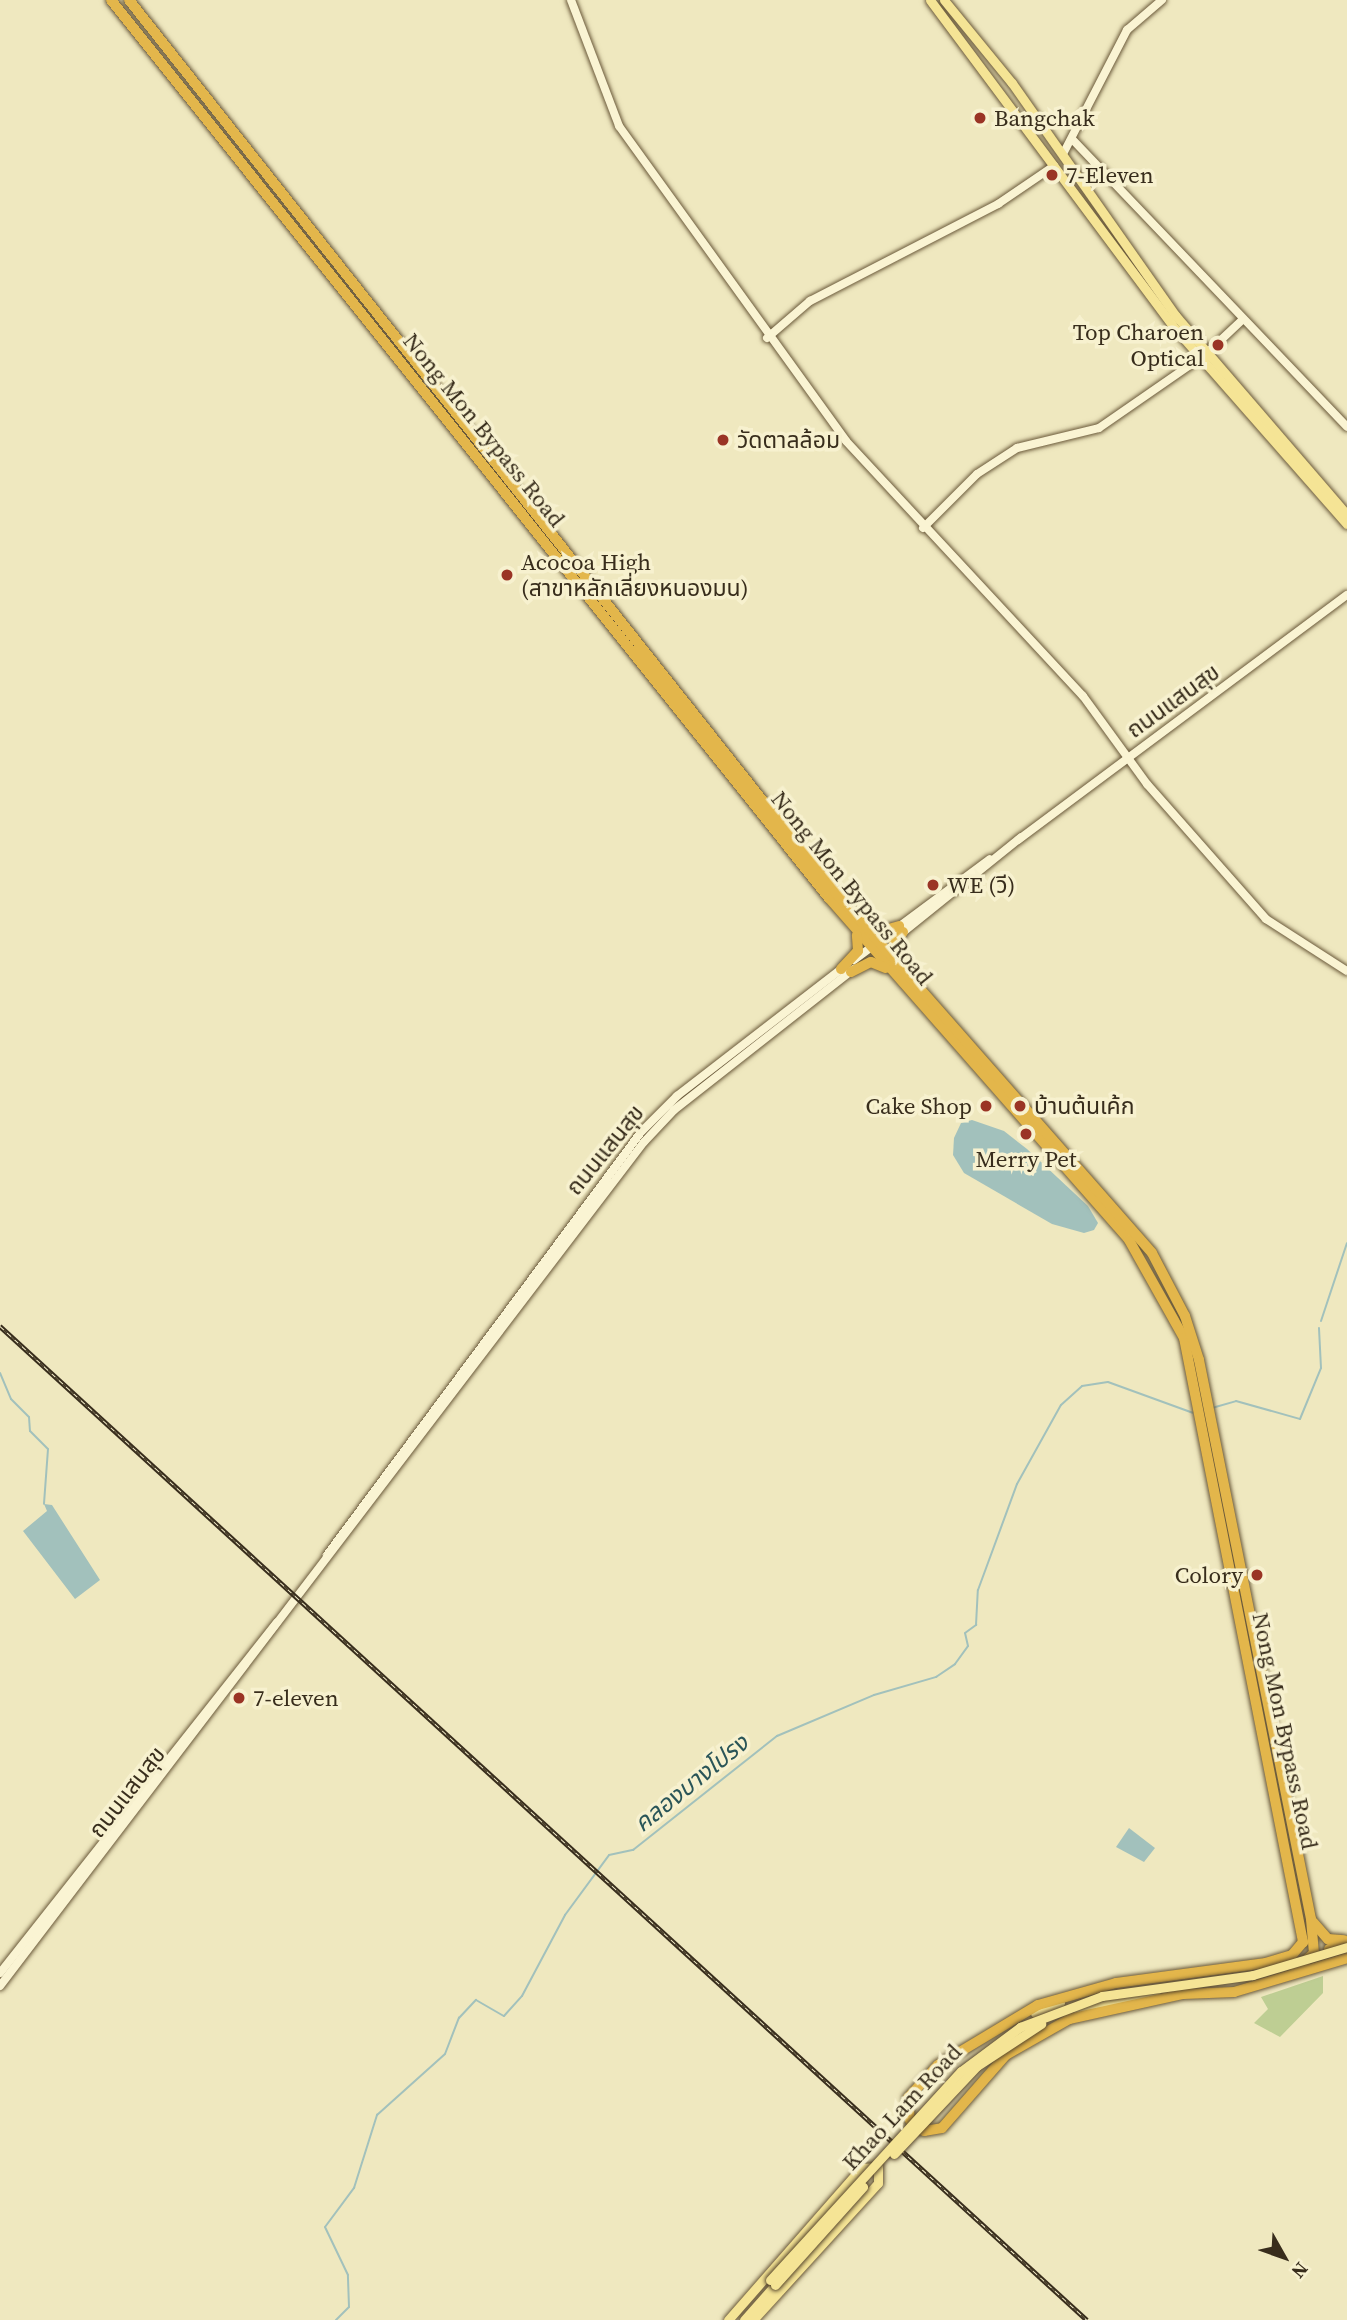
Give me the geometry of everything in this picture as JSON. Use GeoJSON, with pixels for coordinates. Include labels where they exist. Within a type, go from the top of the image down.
{"type":"FeatureCollection","features":[{"type":"Feature","properties":{"kind":"highway","name":"Nong Mon Bypass Road"},"geometry":{"type":"LineString","coordinates":[[111,0],[450,412]]}},
{"type":"Feature","properties":{"kind":"highway","name":"Nong Mon Bypass Road"},"geometry":{"type":"LineString","coordinates":[[129,0],[450,412],[718,747],[853,921],[1152,1253],[1189,1326],[1250,1649],[1314,1952],[1302,1968],[1203,1992]]}},
{"type":"Feature","properties":{"kind":"highway"},"geometry":{"type":"LineString","coordinates":[[853,921],[877,932],[901,929]]}},
{"type":"Feature","properties":{"kind":"highway"},"geometry":{"type":"LineString","coordinates":[[846,971],[860,947],[853,921]]}},
{"type":"Feature","properties":{"kind":"highway"},"geometry":{"type":"LineString","coordinates":[[846,971],[875,962],[895,969],[892,948],[901,929]]}},
{"type":"Feature","properties":{"kind":"highway"},"geometry":{"type":"LineString","coordinates":[[1308,1920],[1328,1939],[1347,1943]]}},
{"type":"Feature","properties":{"kind":"highway"},"geometry":{"type":"LineString","coordinates":[[1183,1994],[1057,2024],[997,2064],[942,2128],[924,2131],[909,2120],[910,2095],[962,2046],[1038,2005],[1082,1989],[1284,1958],[1302,1946],[1308,1920]]}},
{"type":"Feature","properties":{"kind":"highway"},"geometry":{"type":"LineString","coordinates":[[1347,1943],[1327,1953],[1347,1955]]}},
{"type":"Feature","properties":{"kind":"highway","name":"Khao Lam Road"},"geometry":{"type":"LineString","coordinates":[[1183,1994],[1234,1992],[1347,1955]]}},
{"type":"Feature","properties":{"kind":"main road"},"geometry":{"type":"LineString","coordinates":[[930,0],[1054,166],[1203,356],[1347,524]]}},
{"type":"Feature","properties":{"kind":"main road"},"geometry":{"type":"LineString","coordinates":[[944,0],[1063,154],[1159,300]]}},
{"type":"Feature","properties":{"kind":"main road"},"geometry":{"type":"LineString","coordinates":[[1054,166],[1063,154]]}},
{"type":"Feature","properties":{"kind":"main road"},"geometry":{"type":"LineString","coordinates":[[1203,356],[1347,515]]}},
{"type":"Feature","properties":{"kind":"main road","name":"Khao Lam Road"},"geometry":{"type":"LineString","coordinates":[[744,2320],[773,2282],[972,2061],[1059,2009],[1122,1992],[1253,1975],[1347,1943]]}},
{"type":"Feature","properties":{"kind":"main road"},"geometry":{"type":"LineString","coordinates":[[906,2132],[963,2062],[1035,2013],[1141,1981]]}},
{"type":"Feature","properties":{"kind":"main road","name":"Khao Lam Road"},"geometry":{"type":"LineString","coordinates":[[734,2320],[773,2282],[955,2086],[1041,2024],[1104,2002],[1183,1994]]}},
{"type":"Feature","properties":{"kind":"main road"},"geometry":{"type":"LineString","coordinates":[[728,2320],[861,2168],[878,2167],[878,2183],[753,2320]]}},
{"type":"Feature","properties":{"kind":"street"},"geometry":{"type":"LineString","coordinates":[[571,0],[619,126],[767,338],[923,528],[1076,688],[1128,757],[1266,919],[1347,971]]}},
{"type":"Feature","properties":{"kind":"street"},"geometry":{"type":"LineString","coordinates":[[1063,154],[1127,30],[1162,0]]}},
{"type":"Feature","properties":{"kind":"street"},"geometry":{"type":"LineString","coordinates":[[1072,139],[1241,321],[1347,427]]}},
{"type":"Feature","properties":{"kind":"street"},"geometry":{"type":"LineString","coordinates":[[767,338],[810,301],[999,204],[1054,166]]}},
{"type":"Feature","properties":{"kind":"street"},"geometry":{"type":"LineString","coordinates":[[923,528],[977,474],[1017,448],[1099,428],[1203,356],[1241,321]]}},
{"type":"Feature","properties":{"kind":"street","name":"ถนนแสนสุข"},"geometry":{"type":"LineString","coordinates":[[0,1986],[45,1923],[312,1580],[541,1272],[618,1174],[674,1110],[846,971],[1021,837],[1347,595]]}},
{"type":"Feature","properties":{"kind":"street","name":"ถนนแสนสุข"},"geometry":{"type":"LineString","coordinates":[[0,1973],[45,1923]]}},
{"type":"Feature","properties":{"kind":"green space"},"geometry":{"type":"Polygon","coordinates":[[[1323,1976],[1323,1993],[1280,2037],[1254,2023],[1268,2009],[1261,1997],[1323,1976]]]}},
{"type":"Feature","properties":{"kind":"water"},"geometry":{"type":"Polygon","coordinates":[[[972,1120],[1004,1131],[1027,1149],[1088,1206],[1098,1223],[1094,1230],[1084,1233],[1052,1224],[964,1173],[953,1155],[954,1138],[961,1123],[972,1120]]]}},
{"type":"Feature","properties":{"kind":"water"},"geometry":{"type":"Polygon","coordinates":[[[44,1504],[52,1505],[100,1580],[75,1599],[23,1531],[47,1511],[44,1504]]]}},
{"type":"Feature","properties":{"kind":"water"},"geometry":{"type":"Polygon","coordinates":[[[1129,1828],[1155,1848],[1144,1862],[1116,1847],[1129,1828]]]}},
{"type":"Feature","properties":{"kind":"waterway"},"geometry":{"type":"LineString","coordinates":[[1321,1321],[1347,1243]]}},
{"type":"Feature","properties":{"kind":"waterway"},"geometry":{"type":"LineString","coordinates":[[1212,1408],[1236,1401],[1300,1419],[1321,1368],[1319,1328]]}},
{"type":"Feature","properties":{"kind":"waterway"},"geometry":{"type":"LineString","coordinates":[[0,1373],[11,1399],[29,1417],[30,1431],[48,1449],[44,1504]]}},
{"type":"Feature","properties":{"kind":"waterway","name":"คลองบางโปรง"},"geometry":{"type":"LineString","coordinates":[[336,2320],[349,2307],[348,2275],[325,2227],[354,2188],[377,2115],[445,2054],[459,2018],[476,2000],[504,2016],[522,1996],[565,1915],[609,1855],[633,1850],[777,1736],[874,1695],[936,1677],[955,1664],[968,1646],[965,1633],[976,1625],[978,1590],[1017,1484],[1061,1405],[1082,1386],[1108,1382],[1193,1413]]}},
{"type":"Feature","properties":{"kind":"railway"},"geometry":{"type":"LineString","coordinates":[[0,1326],[1087,2320]]}},
{"type":"Feature","properties":{"kind":"place","name":"Bangchak"},"geometry":{"type":"Point","coordinates":[980,118]}},
{"type":"Feature","properties":{"kind":"place","name":"7-Eleven"},"geometry":{"type":"Point","coordinates":[1052,175]}},
{"type":"Feature","properties":{"kind":"place","name":"Top Charoen Optical"},"geometry":{"type":"Point","coordinates":[1218,345]}},
{"type":"Feature","properties":{"kind":"place","name":"วัดตาลล้อม"},"geometry":{"type":"Point","coordinates":[723,440]}},
{"type":"Feature","properties":{"kind":"place","name":"Acocoa High (สาขาหลักเลี่ยงหนองมน)"},"geometry":{"type":"Point","coordinates":[507,575]}},
{"type":"Feature","properties":{"kind":"place","name":"WE (วี)"},"geometry":{"type":"Point","coordinates":[933,885]}},
{"type":"Feature","properties":{"kind":"place","name":"Cake Shop"},"geometry":{"type":"Point","coordinates":[986,1106]}},
{"type":"Feature","properties":{"kind":"place","name":"บ้านต้นเค้ก"},"geometry":{"type":"Point","coordinates":[1020,1106]}},
{"type":"Feature","properties":{"kind":"place","name":"Merry Pet"},"geometry":{"type":"Point","coordinates":[1026,1134]}},
{"type":"Feature","properties":{"kind":"place","name":"Colory"},"geometry":{"type":"Point","coordinates":[1257,1575]}},
{"type":"Feature","properties":{"kind":"place","name":"7-eleven"},"geometry":{"type":"Point","coordinates":[239,1698]}}]}
